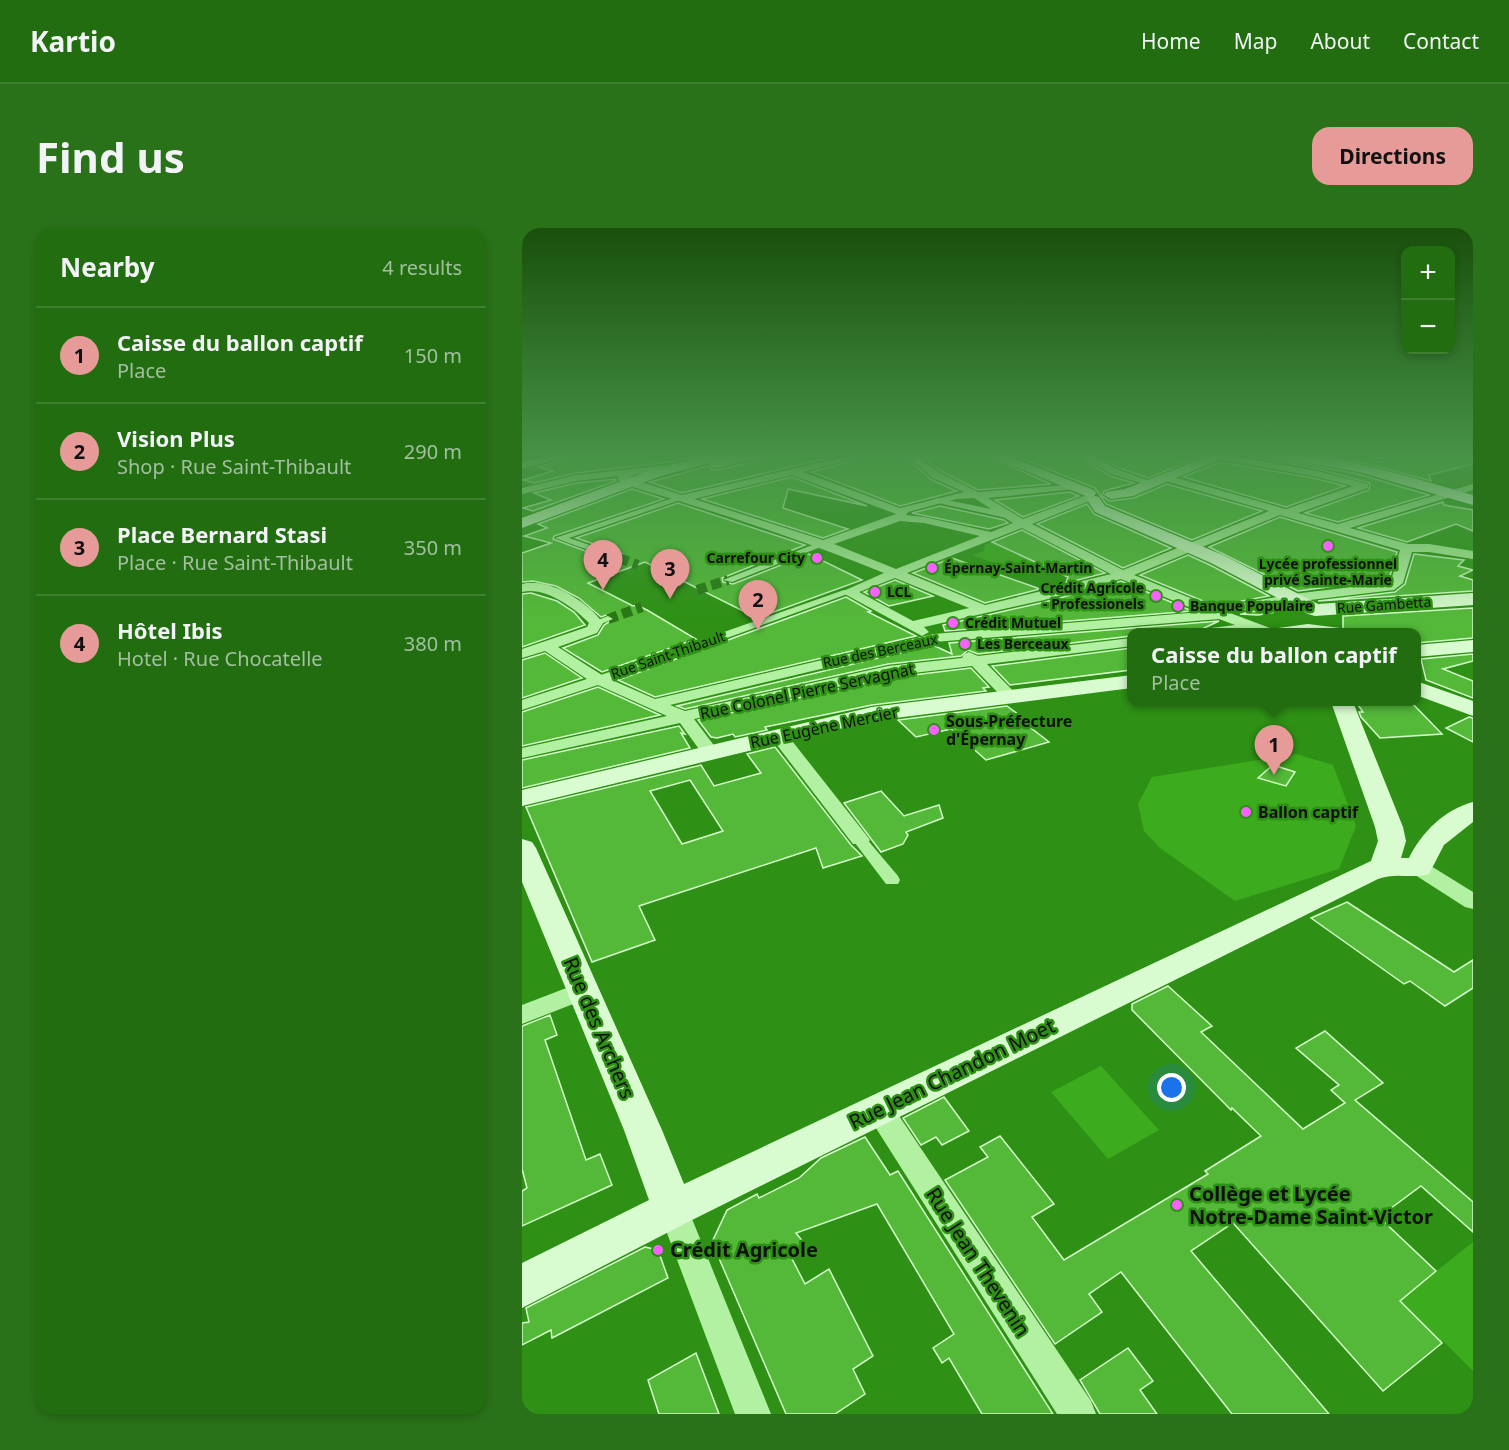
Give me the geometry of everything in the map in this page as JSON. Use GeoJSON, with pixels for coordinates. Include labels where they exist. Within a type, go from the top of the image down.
{"type":"FeatureCollection","features":[{"type":"Feature","properties":{"kind":"main road"},"geometry":{"type":"LineString","coordinates":[[522,523],[556,508]]}},
{"type":"Feature","properties":{"kind":"main road"},"geometry":{"type":"LineString","coordinates":[[1099,508],[1192,549],[1315,610]]}},
{"type":"Feature","properties":{"kind":"main road","name":"Rue Gambetta"},"geometry":{"type":"LineString","coordinates":[[1309,628],[1315,610],[1473,599]]}},
{"type":"Feature","properties":{"kind":"main road"},"geometry":{"type":"LineString","coordinates":[[1421,651],[1473,646]]}},
{"type":"Feature","properties":{"kind":"main road","name":"Rue Eugène Mercier"},"geometry":{"type":"LineString","coordinates":[[522,798],[872,714],[1127,681]]}},
{"type":"Feature","properties":{"kind":"main road"},"geometry":{"type":"LineString","coordinates":[[1421,689],[1473,709]]}},
{"type":"Feature","properties":{"kind":"main road"},"geometry":{"type":"LineString","coordinates":[[1344,706],[1379,794],[1389,827],[1392,841],[1384,866],[1419,868],[1424,853],[1435,834],[1473,810]]}},
{"type":"Feature","properties":{"kind":"main road"},"geometry":{"type":"LineString","coordinates":[[1389,827],[1415,833],[1435,834]]}},
{"type":"Feature","properties":{"kind":"main road","name":"Rue des Archers"},"geometry":{"type":"LineString","coordinates":[[522,848],[643,1130],[673,1209]]}},
{"type":"Feature","properties":{"kind":"main road","name":"Rue Jean Chandon Moet"},"geometry":{"type":"LineString","coordinates":[[522,1286],[673,1209],[1384,866]]}},
{"type":"Feature","properties":{"kind":"street"},"geometry":{"type":"LineString","coordinates":[[616,557],[560,538],[650,508]]}},
{"type":"Feature","properties":{"kind":"street"},"geometry":{"type":"LineString","coordinates":[[713,508],[822,544],[983,609]]}},
{"type":"Feature","properties":{"kind":"street"},"geometry":{"type":"LineString","coordinates":[[884,508],[901,515],[993,536]]}},
{"type":"Feature","properties":{"kind":"street"},"geometry":{"type":"LineString","coordinates":[[728,580],[917,508]]}},
{"type":"Feature","properties":{"kind":"street"},"geometry":{"type":"LineString","coordinates":[[924,520],[951,508]]}},
{"type":"Feature","properties":{"kind":"street"},"geometry":{"type":"LineString","coordinates":[[970,508],[1011,516]]}},
{"type":"Feature","properties":{"kind":"street"},"geometry":{"type":"LineString","coordinates":[[998,508],[1023,524],[1123,574],[1215,614],[1252,627]]}},
{"type":"Feature","properties":{"kind":"street","name":"Rue Saint-Thibault"},"geometry":{"type":"LineString","coordinates":[[522,705],[848,592],[1062,508]]}},
{"type":"Feature","properties":{"kind":"street"},"geometry":{"type":"LineString","coordinates":[[1271,508],[1407,548],[1430,548],[1473,555]]}},
{"type":"Feature","properties":{"kind":"street"},"geometry":{"type":"LineString","coordinates":[[910,626],[1123,574],[1294,508]]}},
{"type":"Feature","properties":{"kind":"street"},"geometry":{"type":"LineString","coordinates":[[1338,528],[1401,508]]}},
{"type":"Feature","properties":{"kind":"street","name":"Rue des Berceaux"},"geometry":{"type":"LineString","coordinates":[[653,704],[934,638],[1215,614],[1293,598],[1389,587],[1397,583],[1407,548]]}},
{"type":"Feature","properties":{"kind":"street","name":"Rue Saint-Thibault"},"geometry":{"type":"LineString","coordinates":[[848,592],[844,588],[872,576],[880,568]]}},
{"type":"Feature","properties":{"kind":"street"},"geometry":{"type":"LineString","coordinates":[[522,588],[532,586],[568,600],[593,618],[602,621],[592,630],[522,654]]}},
{"type":"Feature","properties":{"kind":"street"},"geometry":{"type":"LineString","coordinates":[[848,592],[976,661],[1009,695]]}},
{"type":"Feature","properties":{"kind":"street"},"geometry":{"type":"LineString","coordinates":[[1245,628],[1252,627]]}},
{"type":"Feature","properties":{"kind":"street","name":"Rue Colonel Pierre Servagnat"},"geometry":{"type":"LineString","coordinates":[[522,753],[888,671],[1127,642]]}},
{"type":"Feature","properties":{"kind":"street"},"geometry":{"type":"LineString","coordinates":[[547,646],[599,680],[684,717],[710,752]]}},
{"type":"Feature","properties":{"kind":"street"},"geometry":{"type":"LineString","coordinates":[[779,736],[892,880]]}},
{"type":"Feature","properties":{"kind":"street"},"geometry":{"type":"LineString","coordinates":[[1419,868],[1473,902]]}},
{"type":"Feature","properties":{"kind":"street"},"geometry":{"type":"LineString","coordinates":[[522,1015],[582,991]]}},
{"type":"Feature","properties":{"kind":"street","name":"Rue Jean Thevenin"},"geometry":{"type":"LineString","coordinates":[[879,1109],[1078,1414]]}},
{"type":"Feature","properties":{"kind":"street"},"geometry":{"type":"LineString","coordinates":[[673,1209],[753,1414]]}},
{"type":"Feature","properties":{"kind":"green space"},"geometry":{"type":"Polygon","coordinates":[[[1002,538],[1045,561],[1022,573],[972,555],[984,551],[985,545],[1002,538]]]}},
{"type":"Feature","properties":{"kind":"green space"},"geometry":{"type":"Polygon","coordinates":[[[1296,754],[1333,765],[1356,826],[1339,869],[1235,901],[1160,848],[1144,831],[1138,804],[1152,777],[1296,754]]]}},
{"type":"Feature","properties":{"kind":"green space"},"geometry":{"type":"Polygon","coordinates":[[[1101,1066],[1159,1130],[1108,1159],[1051,1092],[1101,1066]]]}},
{"type":"Feature","properties":{"kind":"green space"},"geometry":{"type":"Polygon","coordinates":[[[1276,1176],[1414,1289],[1473,1242],[1473,1371],[1442,1340],[1442,1343],[1276,1176]]]}},
{"type":"Feature","properties":{"kind":"building"},"geometry":{"type":"Polygon","coordinates":[[[580,508],[636,508],[554,536],[553,539],[615,562],[622,562],[623,554],[576,538],[662,508],[694,508],[805,545],[722,578],[723,582],[733,584],[809,554],[862,580],[757,618],[645,562],[588,583],[633,606],[637,605],[647,610],[696,639],[602,672],[563,648],[598,635],[604,625],[615,618],[609,614],[601,617],[579,598],[556,586],[533,581],[522,582],[522,553],[551,543],[524,536],[547,528],[538,524],[580,508]]]}},
{"type":"Feature","properties":{"kind":"building"},"geometry":{"type":"Polygon","coordinates":[[[731,508],[784,508],[848,529],[823,538],[731,508]]]}},
{"type":"Feature","properties":{"kind":"building"},"geometry":{"type":"Polygon","coordinates":[[[931,508],[951,508],[1004,520],[1008,523],[989,529],[912,513],[931,508]]]}},
{"type":"Feature","properties":{"kind":"building"},"geometry":{"type":"Polygon","coordinates":[[[1009,508],[1046,508],[1023,517],[1009,508]]]}},
{"type":"Feature","properties":{"kind":"building"},"geometry":{"type":"Polygon","coordinates":[[[1076,508],[1090,508],[1094,514],[1171,548],[1123,568],[1037,524],[1076,508]]]}},
{"type":"Feature","properties":{"kind":"building"},"geometry":{"type":"Polygon","coordinates":[[[1116,508],[1253,508],[1262,511],[1192,540],[1116,508]]]}},
{"type":"Feature","properties":{"kind":"building"},"geometry":{"type":"Polygon","coordinates":[[[1318,508],[1384,508],[1338,522],[1305,513],[1318,508]]]}},
{"type":"Feature","properties":{"kind":"building"},"geometry":{"type":"Polygon","coordinates":[[[1422,508],[1473,510],[1473,531],[1456,524],[1407,542],[1358,528],[1422,508]]]}},
{"type":"Feature","properties":{"kind":"building"},"geometry":{"type":"Polygon","coordinates":[[[1280,517],[1397,552],[1389,579],[1298,591],[1209,547],[1280,517]]]}},
{"type":"Feature","properties":{"kind":"building"},"geometry":{"type":"Polygon","coordinates":[[[1022,530],[1105,573],[1066,583],[1068,577],[992,542],[1022,530]]]}},
{"type":"Feature","properties":{"kind":"building"},"geometry":{"type":"Polygon","coordinates":[[[1414,554],[1464,560],[1458,566],[1473,570],[1460,576],[1473,580],[1473,591],[1318,601],[1395,592],[1405,584],[1414,554]]]}},
{"type":"Feature","properties":{"kind":"building"},"geometry":{"type":"Polygon","coordinates":[[[1188,555],[1269,596],[1215,606],[1140,575],[1188,555]]]}},
{"type":"Feature","properties":{"kind":"building"},"geometry":{"type":"Polygon","coordinates":[[[952,558],[1040,589],[985,603],[913,573],[952,558]]]}},
{"type":"Feature","properties":{"kind":"building"},"geometry":{"type":"Polygon","coordinates":[[[895,580],[933,596],[889,606],[864,592],[895,580]]]}},
{"type":"Feature","properties":{"kind":"building"},"geometry":{"type":"Polygon","coordinates":[[[1121,581],[1192,611],[945,631],[943,625],[1045,602],[1121,581]]]}},
{"type":"Feature","properties":{"kind":"building"},"geometry":{"type":"Polygon","coordinates":[[[531,593],[557,601],[574,612],[585,625],[522,647],[522,594],[531,593]]]}},
{"type":"Feature","properties":{"kind":"building"},"geometry":{"type":"Polygon","coordinates":[[[846,597],[871,611],[868,612],[916,636],[655,697],[618,680],[846,597]]]}},
{"type":"Feature","properties":{"kind":"building"},"geometry":{"type":"Polygon","coordinates":[[[1287,605],[1294,609],[1258,615],[1240,614],[1287,605]]]}},
{"type":"Feature","properties":{"kind":"building"},"geometry":{"type":"Polygon","coordinates":[[[1473,608],[1473,638],[1421,643],[1421,628],[1343,628],[1343,616],[1473,608]]]}},
{"type":"Feature","properties":{"kind":"building"},"geometry":{"type":"Polygon","coordinates":[[[1219,621],[1204,628],[1133,628],[1219,621]]]}},
{"type":"Feature","properties":{"kind":"building"},"geometry":{"type":"Polygon","coordinates":[[[1127,628],[1127,636],[978,654],[968,650],[961,656],[888,664],[685,709],[677,706],[933,645],[952,654],[949,643],[1127,628]]]}},
{"type":"Feature","properties":{"kind":"building"},"geometry":{"type":"Polygon","coordinates":[[[1127,649],[1127,670],[1010,685],[992,666],[1127,649]]]}},
{"type":"Feature","properties":{"kind":"building"},"geometry":{"type":"Polygon","coordinates":[[[545,653],[582,678],[522,698],[522,660],[545,653]]]}},
{"type":"Feature","properties":{"kind":"building"},"geometry":{"type":"Polygon","coordinates":[[[1473,654],[1473,661],[1443,669],[1473,681],[1473,698],[1426,680],[1421,659],[1473,654]]]}},
{"type":"Feature","properties":{"kind":"building"},"geometry":{"type":"Polygon","coordinates":[[[971,668],[989,687],[983,688],[986,691],[872,705],[765,727],[767,730],[735,737],[733,734],[717,738],[711,737],[698,720],[888,678],[971,668]]]}},
{"type":"Feature","properties":{"kind":"building"},"geometry":{"type":"Polygon","coordinates":[[[598,687],[660,715],[522,746],[522,712],[598,687]]]}},
{"type":"Feature","properties":{"kind":"building","name":"Sous-Préfecture d'Épernay"},"geometry":{"type":"Polygon","coordinates":[[[1007,706],[1049,742],[986,760],[951,729],[916,737],[898,720],[1007,706]]]}},
{"type":"Feature","properties":{"kind":"building"},"geometry":{"type":"Polygon","coordinates":[[[1359,706],[1415,706],[1442,734],[1380,738],[1361,717],[1359,712],[1363,712],[1359,706]]]}},
{"type":"Feature","properties":{"kind":"building"},"geometry":{"type":"Polygon","coordinates":[[[1469,717],[1473,718],[1473,742],[1446,728],[1469,717]]]}},
{"type":"Feature","properties":{"kind":"building"},"geometry":{"type":"Polygon","coordinates":[[[679,726],[690,748],[522,788],[522,760],[679,726]]]}},
{"type":"Feature","properties":{"kind":"building"},"geometry":{"type":"Polygon","coordinates":[[[775,747],[862,856],[823,868],[816,848],[639,906],[655,940],[592,962],[526,807],[701,765],[714,786],[761,773],[747,754],[775,747]],[[690,780],[650,791],[682,844],[723,831],[690,780]]]}},
{"type":"Feature","properties":{"kind":"building"},"geometry":{"type":"Polygon","coordinates":[[[1273,765],[1295,772],[1286,786],[1258,778],[1273,765]]]}},
{"type":"Feature","properties":{"kind":"building"},"geometry":{"type":"Polygon","coordinates":[[[881,791],[904,816],[939,805],[943,818],[906,832],[908,835],[903,844],[881,852],[844,803],[881,791]]]}},
{"type":"Feature","properties":{"kind":"building"},"geometry":{"type":"Polygon","coordinates":[[[1347,902],[1454,972],[1473,960],[1473,988],[1445,1006],[1410,981],[1404,984],[1311,918],[1347,902]]]}},
{"type":"Feature","properties":{"kind":"building"},"geometry":{"type":"Polygon","coordinates":[[[1168,986],[1212,1026],[1201,1032],[1303,1129],[1345,1103],[1331,1090],[1339,1085],[1296,1048],[1325,1031],[1383,1083],[1355,1100],[1473,1202],[1473,1232],[1421,1186],[1379,1217],[1436,1271],[1400,1301],[1442,1343],[1383,1391],[1233,1223],[1191,1251],[1329,1414],[1232,1414],[1121,1272],[1089,1294],[1102,1312],[1055,1344],[945,1180],[988,1157],[980,1147],[1000,1136],[1054,1204],[1032,1217],[1064,1260],[1208,1174],[1205,1171],[1261,1136],[1232,1108],[1231,1110],[1132,1010],[1132,1004],[1168,986]]]}},
{"type":"Feature","properties":{"kind":"building"},"geometry":{"type":"Polygon","coordinates":[[[550,1015],[557,1035],[545,1040],[586,1160],[600,1154],[612,1185],[522,1226],[522,1191],[527,1188],[522,1169],[522,1026],[550,1015]]]}},
{"type":"Feature","properties":{"kind":"building"},"geometry":{"type":"Polygon","coordinates":[[[944,1097],[969,1131],[942,1145],[936,1137],[921,1145],[903,1118],[944,1097]]]}},
{"type":"Feature","properties":{"kind":"building"},"geometry":{"type":"Polygon","coordinates":[[[865,1137],[890,1175],[898,1171],[1053,1414],[982,1414],[949,1358],[942,1363],[933,1348],[954,1334],[877,1204],[796,1233],[804,1243],[788,1251],[805,1284],[829,1269],[873,1356],[853,1369],[865,1394],[835,1414],[786,1414],[712,1242],[727,1210],[757,1194],[759,1198],[799,1178],[821,1158],[865,1137]]]}},
{"type":"Feature","properties":{"kind":"building"},"geometry":{"type":"Polygon","coordinates":[[[645,1247],[658,1250],[668,1278],[552,1338],[551,1330],[522,1345],[522,1323],[529,1322],[526,1308],[645,1247]]]}},
{"type":"Feature","properties":{"kind":"building"},"geometry":{"type":"Polygon","coordinates":[[[1128,1348],[1153,1381],[1140,1390],[1157,1414],[1100,1414],[1080,1380],[1128,1348]]]}},
{"type":"Feature","properties":{"kind":"building"},"geometry":{"type":"Polygon","coordinates":[[[696,1353],[719,1414],[659,1414],[648,1380],[696,1353]]]}},
{"type":"Feature","properties":{"kind":"tunnel"},"geometry":{"type":"LineString","coordinates":[[623,559],[619,558],[638,565]]}},
{"type":"Feature","properties":{"kind":"tunnel"},"geometry":{"type":"LineString","coordinates":[[697,590],[728,580]]}},
{"type":"Feature","properties":{"kind":"tunnel"},"geometry":{"type":"LineString","coordinates":[[608,619],[642,607]]}},
{"type":"Feature","properties":{"kind":"place","name":"Lycée professionnel privé Sainte-Marie"},"geometry":{"type":"Point","coordinates":[1328,546]}},
{"type":"Feature","properties":{"kind":"place","name":"Carrefour City"},"geometry":{"type":"Point","coordinates":[817,558]}},
{"type":"Feature","properties":{"kind":"place","name":"Épernay-Saint-Martin"},"geometry":{"type":"Point","coordinates":[932,568]}},
{"type":"Feature","properties":{"kind":"place","name":"Hôtel Ibis"},"geometry":{"type":"Point","coordinates":[603,590]}},
{"type":"Feature","properties":{"kind":"place","name":"LCL"},"geometry":{"type":"Point","coordinates":[875,592]}},
{"type":"Feature","properties":{"kind":"place","name":"Crédit Agricole - Professionels"},"geometry":{"type":"Point","coordinates":[1156,596]}},
{"type":"Feature","properties":{"kind":"place","name":"Place Bernard Stasi"},"geometry":{"type":"Point","coordinates":[670,599]}},
{"type":"Feature","properties":{"kind":"place","name":"Banque Populaire"},"geometry":{"type":"Point","coordinates":[1178,606]}},
{"type":"Feature","properties":{"kind":"place","name":"Crédit Mutuel"},"geometry":{"type":"Point","coordinates":[953,623]}},
{"type":"Feature","properties":{"kind":"place","name":"Vision Plus"},"geometry":{"type":"Point","coordinates":[758,630]}},
{"type":"Feature","properties":{"kind":"place","name":"Les Berceaux"},"geometry":{"type":"Point","coordinates":[965,644]}},
{"type":"Feature","properties":{"kind":"place","name":"Sous-Préfecture d'Épernay"},"geometry":{"type":"Point","coordinates":[934,730]}},
{"type":"Feature","properties":{"kind":"place","name":"Caisse du ballon captif"},"geometry":{"type":"Point","coordinates":[1274,775]}},
{"type":"Feature","properties":{"kind":"place","name":"Ballon captif"},"geometry":{"type":"Point","coordinates":[1246,812]}},
{"type":"Feature","properties":{"kind":"place","name":"Collège et Lycée Notre-Dame Saint-Victor"},"geometry":{"type":"Point","coordinates":[1177,1205]}},
{"type":"Feature","properties":{"kind":"place","name":"Crédit Agricole"},"geometry":{"type":"Point","coordinates":[658,1250]}}]}
